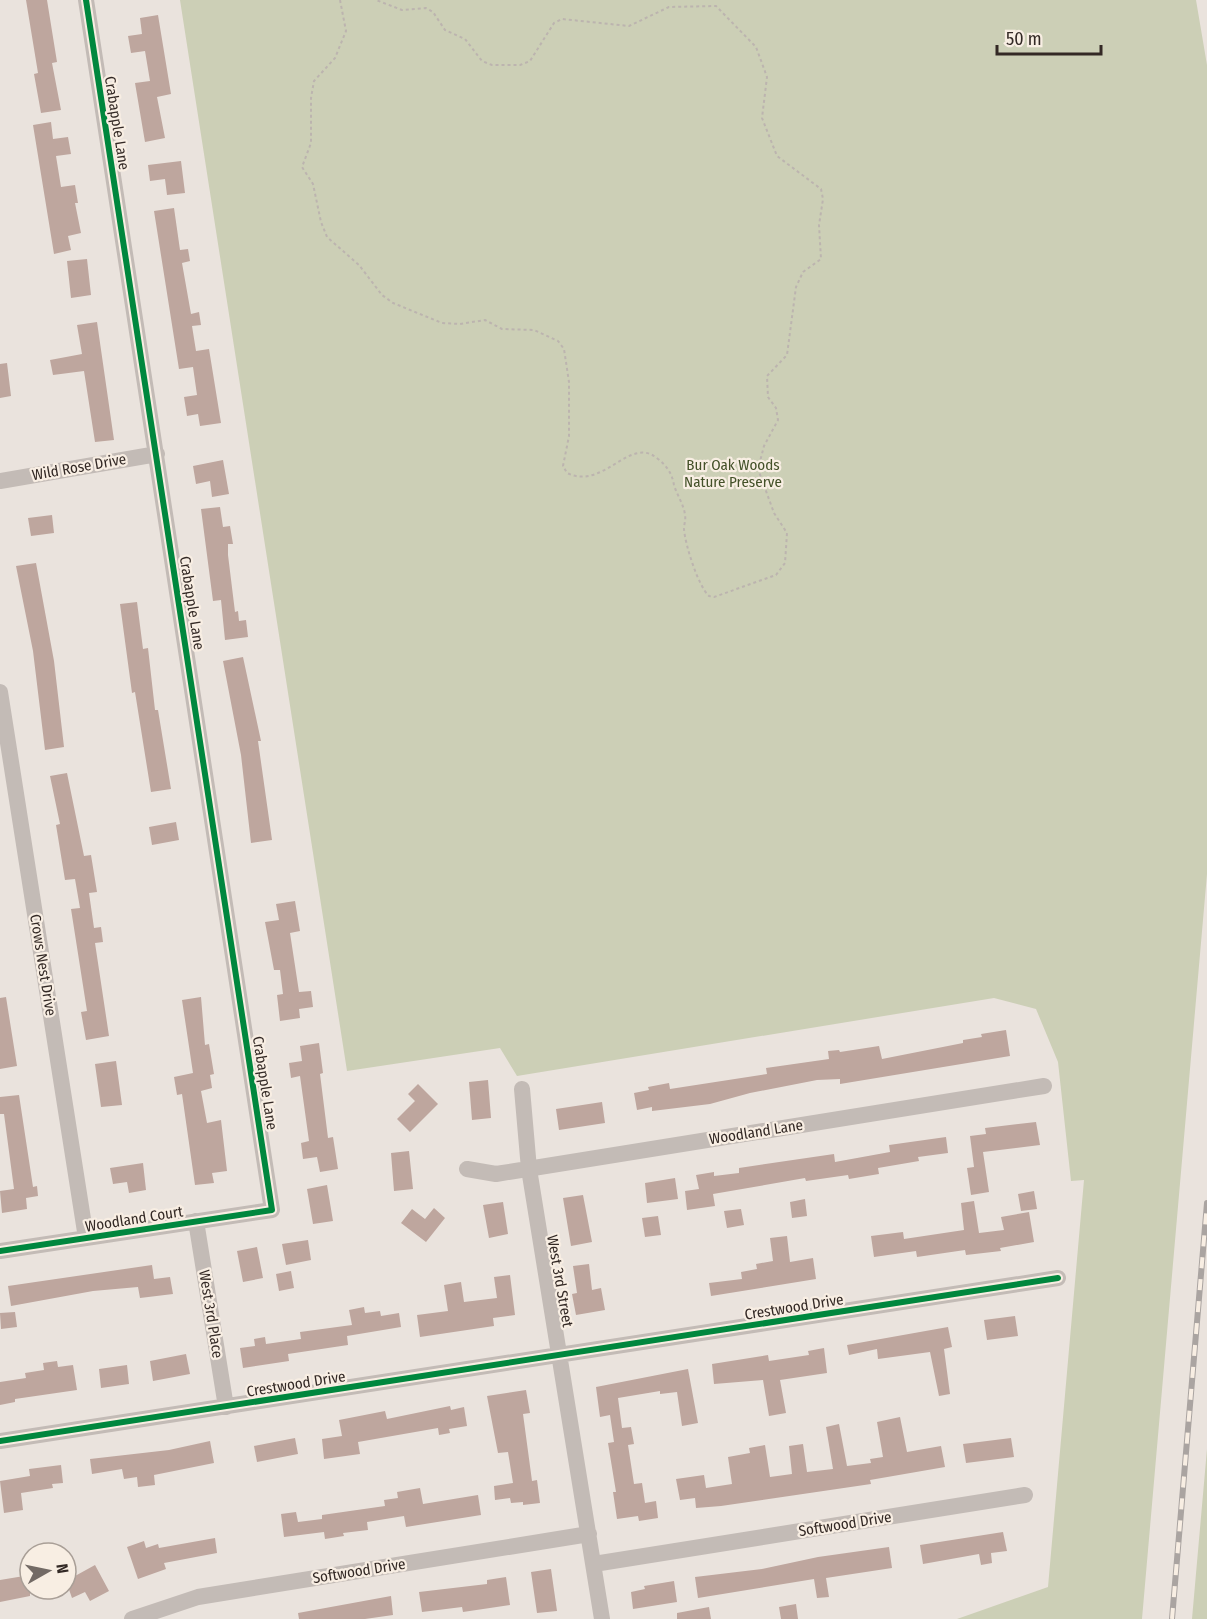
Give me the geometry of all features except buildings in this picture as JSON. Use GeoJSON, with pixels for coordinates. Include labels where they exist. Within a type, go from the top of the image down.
{"type":"FeatureCollection","features":[{"type":"Feature","properties":{"kind":"street","name":"Crabapple Lane"},"geometry":{"type":"LineString","coordinates":[[86,0],[272,1210]]}},
{"type":"Feature","properties":{"kind":"street","name":"Wild Rose Drive"},"geometry":{"type":"LineString","coordinates":[[0,481],[157,454]]}},
{"type":"Feature","properties":{"kind":"street","name":"Crows Nest Drive"},"geometry":{"type":"LineString","coordinates":[[0,692],[86,1238]]}},
{"type":"Feature","properties":{"kind":"street","name":"Woodland Lane"},"geometry":{"type":"LineString","coordinates":[[467,1169],[496,1174],[1044,1086]]}},
{"type":"Feature","properties":{"kind":"street","name":"West 3rd Street"},"geometry":{"type":"LineString","coordinates":[[522,1089],[529,1169],[602,1619]]}},
{"type":"Feature","properties":{"kind":"street","name":"Woodland Court"},"geometry":{"type":"LineString","coordinates":[[0,1251],[272,1210]]}},
{"type":"Feature","properties":{"kind":"street","name":"West 3rd Place"},"geometry":{"type":"LineString","coordinates":[[196,1221],[226,1407]]}},
{"type":"Feature","properties":{"kind":"street","name":"Crestwood Drive"},"geometry":{"type":"LineString","coordinates":[[0,1441],[561,1357],[1058,1278]]}},
{"type":"Feature","properties":{"kind":"street","name":"Softwood Drive"},"geometry":{"type":"LineString","coordinates":[[594,1564],[1025,1495]]}},
{"type":"Feature","properties":{"kind":"street","name":"Softwood Drive"},"geometry":{"type":"LineString","coordinates":[[132,1619],[198,1597],[589,1534]]}},
{"type":"Feature","properties":{"kind":"path"},"geometry":{"type":"LineString","coordinates":[[340,0],[346,31],[335,57],[314,81],[311,98],[311,143],[302,167],[313,184],[321,222],[327,237],[359,265],[382,295],[393,303],[442,323],[460,324],[485,320],[502,329],[534,330],[558,341],[564,349],[569,382],[569,436],[563,466],[567,473],[583,478],[597,475],[626,456],[645,452],[660,460],[673,475],[685,513],[687,547],[694,569],[704,591],[709,596],[714,597],[781,571],[787,553],[787,533],[774,513],[758,469],[760,457],[778,420],[776,408],[768,397],[767,376],[787,355],[796,287],[803,272],[821,259],[819,225],[823,198],[821,189],[777,156],[762,118],[765,73],[756,47],[737,29],[726,12],[716,6],[697,5],[669,7],[629,26],[562,18],[554,23],[533,57],[520,65],[492,65],[482,61],[465,39],[445,30],[433,12],[426,8],[402,10],[376,0]]}},
{"type":"Feature","properties":{"kind":"green space","name":"Bur Oak Woods Nature Preserve"},"geometry":{"type":"Polygon","coordinates":[[[180,0],[1196,0],[1207,65],[1207,874],[1142,1619],[957,1619],[1048,1587],[1084,1180],[1071,1181],[1058,1062],[1036,1009],[994,998],[517,1076],[500,1048],[347,1071],[180,0]]]}},
{"type":"Feature","properties":{"kind":"green space"},"geometry":{"type":"Polygon","coordinates":[[[1207,1449],[1207,1619],[1192,1619],[1207,1449]]]}},
{"type":"Feature","properties":{"kind":"railway"},"geometry":{"type":"LineString","coordinates":[[1172,1619],[1207,1203]]}},
{"type":"Feature","properties":{"kind":"cycle path"},"geometry":{"type":"LineString","coordinates":[[0,1251],[272,1210],[86,0]]}},
{"type":"Feature","properties":{"kind":"cycle path"},"geometry":{"type":"LineString","coordinates":[[0,1441],[1058,1278]]}}]}
